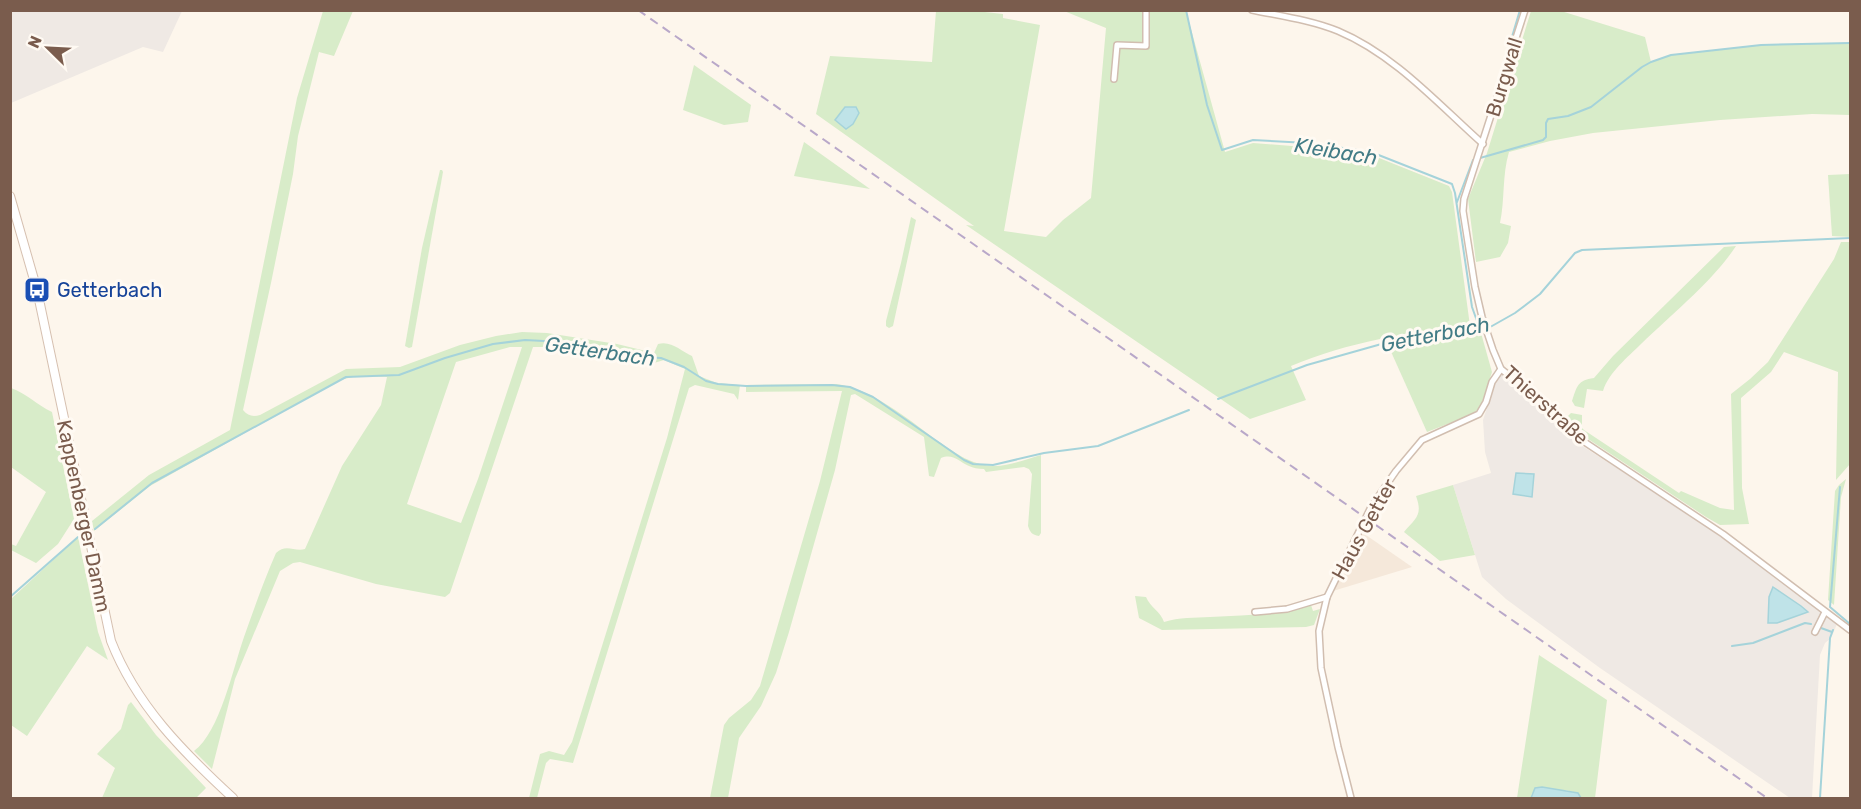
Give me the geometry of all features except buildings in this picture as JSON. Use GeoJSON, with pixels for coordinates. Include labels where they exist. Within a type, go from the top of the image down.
{"type":"FeatureCollection","features":[{"type":"Feature","properties":{"kind":"main road","name":"Kappenberger Damm"},"geometry":{"type":"LineString","coordinates":[[10,196],[37,290],[111,641],[129,680],[152,714],[186,753],[233,798]]}},
{"type":"Feature","properties":{"kind":"street"},"geometry":{"type":"LineString","coordinates":[[1114,79],[1117,45],[1146,46],[1146,10]]}},
{"type":"Feature","properties":{"kind":"street"},"geometry":{"type":"LineString","coordinates":[[1252,10],[1318,25],[1362,43],[1396,66],[1483,144]]}},
{"type":"Feature","properties":{"kind":"street","name":"Burgwall"},"geometry":{"type":"LineString","coordinates":[[1483,144],[1525,10]]}},
{"type":"Feature","properties":{"kind":"street","name":"Thierstraße"},"geometry":{"type":"LineString","coordinates":[[1483,144],[1464,199],[1463,211],[1475,287],[1488,335],[1502,369],[1554,411],[1583,441],[1723,534],[1851,630]]}},
{"type":"Feature","properties":{"kind":"street","name":"Haus Getter"},"geometry":{"type":"LineString","coordinates":[[1351,798],[1321,668],[1319,631],[1327,597],[1371,507],[1396,471],[1422,440],[1479,414],[1486,402],[1492,382],[1502,369]]}},
{"type":"Feature","properties":{"kind":"street","name":"Haus Getter"},"geometry":{"type":"LineString","coordinates":[[1255,612],[1287,609],[1327,597]]}},
{"type":"Feature","properties":{"kind":"street"},"geometry":{"type":"LineString","coordinates":[[1815,632],[1825,612]]}},
{"type":"Feature","properties":{"kind":"shaded area"},"geometry":{"type":"Polygon","coordinates":[[[11,10],[182,11],[163,52],[143,47],[11,103],[11,10]]]}},
{"type":"Feature","properties":{"kind":"shaded area"},"geometry":{"type":"Polygon","coordinates":[[[1502,374],[1553,414],[1573,440],[1698,520],[1837,624],[1820,655],[1812,798],[1790,798],[1600,668],[1506,599],[1482,577],[1453,485],[1491,473],[1485,452],[1483,420],[1496,381],[1502,374]]]}},
{"type":"Feature","properties":{"kind":"shaded area"},"geometry":{"type":"Polygon","coordinates":[[[1363,533],[1412,567],[1333,591],[1363,533]]]}},
{"type":"Feature","properties":{"kind":"green space"},"geometry":{"type":"Polygon","coordinates":[[[323,11],[353,11],[334,56],[319,52],[298,136],[293,174],[243,410],[247,414],[260,415],[346,369],[400,367],[460,345],[522,332],[547,333],[617,344],[654,353],[658,344],[667,343],[692,356],[699,376],[717,383],[740,385],[738,400],[734,394],[695,385],[689,388],[573,763],[550,759],[546,763],[537,798],[529,798],[540,754],[549,751],[564,755],[572,742],[667,438],[685,369],[664,360],[654,363],[548,347],[533,347],[450,593],[445,597],[376,584],[300,562],[293,563],[280,571],[235,679],[212,769],[194,751],[211,730],[218,715],[276,553],[287,548],[305,549],[342,466],[381,405],[387,377],[357,376],[340,380],[150,486],[94,531],[92,521],[149,475],[230,430],[297,98],[323,11]],[[510,347],[456,362],[407,504],[461,523],[522,347],[510,347]]]}},
{"type":"Feature","properties":{"kind":"green space"},"geometry":{"type":"Polygon","coordinates":[[[936,11],[1003,14],[1003,18],[1040,25],[1004,231],[1046,237],[1091,198],[1106,28],[1064,11],[1186,11],[1225,152],[1253,143],[1317,148],[1379,158],[1449,186],[1452,192],[1470,326],[1379,339],[1334,350],[1291,366],[1306,400],[1250,419],[966,225],[974,226],[816,114],[830,56],[932,62],[936,11]]]}},
{"type":"Feature","properties":{"kind":"green space"},"geometry":{"type":"Polygon","coordinates":[[[1531,11],[1561,11],[1645,37],[1651,62],[1670,55],[1760,45],[1850,43],[1850,115],[1812,114],[1720,120],[1593,133],[1509,152],[1500,223],[1511,226],[1508,243],[1500,257],[1476,262],[1468,199],[1487,153],[1531,11]]]}},
{"type":"Feature","properties":{"kind":"green space"},"geometry":{"type":"Polygon","coordinates":[[[694,65],[751,105],[748,122],[724,125],[683,110],[694,65]]]}},
{"type":"Feature","properties":{"kind":"green space"},"geometry":{"type":"Polygon","coordinates":[[[804,142],[870,189],[794,176],[804,142]]]}},
{"type":"Feature","properties":{"kind":"green space"},"geometry":{"type":"Polygon","coordinates":[[[440,170],[443,172],[412,347],[409,348],[405,346],[422,248],[440,170]]]}},
{"type":"Feature","properties":{"kind":"green space"},"geometry":{"type":"Polygon","coordinates":[[[1850,174],[1850,237],[1832,236],[1828,175],[1850,174]]]}},
{"type":"Feature","properties":{"kind":"green space"},"geometry":{"type":"Polygon","coordinates":[[[911,217],[916,220],[893,326],[889,328],[886,326],[886,321],[911,217]]]}},
{"type":"Feature","properties":{"kind":"green space"},"geometry":{"type":"Polygon","coordinates":[[[1841,242],[1850,242],[1850,464],[1836,480],[1838,372],[1784,352],[1771,372],[1741,398],[1742,488],[1749,524],[1720,525],[1706,517],[1582,435],[1567,417],[1571,413],[1582,415],[1584,430],[1679,493],[1681,491],[1720,508],[1734,510],[1731,394],[1768,362],[1834,259],[1841,242]]]}},
{"type":"Feature","properties":{"kind":"green space"},"geometry":{"type":"Polygon","coordinates":[[[1736,246],[1716,272],[1619,365],[1603,391],[1587,389],[1584,408],[1575,406],[1572,401],[1581,382],[1594,378],[1613,356],[1724,247],[1736,246]]]}},
{"type":"Feature","properties":{"kind":"green space"},"geometry":{"type":"Polygon","coordinates":[[[1481,333],[1492,372],[1481,406],[1473,414],[1427,432],[1388,345],[1415,339],[1481,333]]]}},
{"type":"Feature","properties":{"kind":"green space"},"geometry":{"type":"Polygon","coordinates":[[[836,384],[862,391],[875,398],[900,413],[955,453],[976,463],[992,466],[1004,465],[1041,455],[1041,533],[1039,536],[1033,534],[1028,526],[1032,474],[1029,469],[1024,467],[986,472],[984,469],[972,467],[949,456],[941,458],[934,477],[929,476],[924,437],[855,394],[851,395],[835,470],[776,673],[761,706],[739,738],[728,798],[710,798],[724,725],[751,700],[760,686],[820,481],[842,391],[746,392],[746,385],[836,384]]]}},
{"type":"Feature","properties":{"kind":"green space"},"geometry":{"type":"Polygon","coordinates":[[[11,388],[52,412],[74,519],[58,544],[36,563],[11,550],[11,544],[16,546],[46,492],[11,467],[11,388]]]}},
{"type":"Feature","properties":{"kind":"green space"},"geometry":{"type":"Polygon","coordinates":[[[1846,479],[1841,497],[1834,605],[1828,600],[1835,491],[1846,479]]]}},
{"type":"Feature","properties":{"kind":"green space"},"geometry":{"type":"Polygon","coordinates":[[[1453,485],[1475,555],[1440,561],[1404,532],[1417,516],[1419,508],[1416,496],[1453,485]]]}},
{"type":"Feature","properties":{"kind":"green space"},"geometry":{"type":"Polygon","coordinates":[[[78,537],[98,632],[108,660],[87,646],[27,736],[11,725],[11,599],[78,537]]]}},
{"type":"Feature","properties":{"kind":"green space"},"geometry":{"type":"Polygon","coordinates":[[[1135,596],[1146,597],[1164,622],[1181,618],[1274,613],[1311,605],[1313,611],[1320,609],[1314,625],[1306,627],[1162,630],[1139,618],[1135,596]]]}},
{"type":"Feature","properties":{"kind":"green space"},"geometry":{"type":"Polygon","coordinates":[[[1539,655],[1607,700],[1595,798],[1581,798],[1578,793],[1565,790],[1532,793],[1531,798],[1517,798],[1539,655]]]}},
{"type":"Feature","properties":{"kind":"green space"},"geometry":{"type":"Polygon","coordinates":[[[131,702],[156,735],[206,788],[196,798],[102,798],[115,768],[97,754],[121,729],[131,702]]]}},
{"type":"Feature","properties":{"kind":"water"},"geometry":{"type":"Polygon","coordinates":[[[845,107],[856,107],[859,113],[853,124],[846,129],[835,120],[845,107]]]}},
{"type":"Feature","properties":{"kind":"water"},"geometry":{"type":"Polygon","coordinates":[[[1516,473],[1534,474],[1532,497],[1513,494],[1516,473]]]}},
{"type":"Feature","properties":{"kind":"water"},"geometry":{"type":"Polygon","coordinates":[[[1773,587],[1808,612],[1777,623],[1768,623],[1769,597],[1773,587]]]}},
{"type":"Feature","properties":{"kind":"water"},"geometry":{"type":"Polygon","coordinates":[[[1542,787],[1578,793],[1581,798],[1531,798],[1535,788],[1542,787]]]}},
{"type":"Feature","properties":{"kind":"waterway","name":"Kleibach"},"geometry":{"type":"LineString","coordinates":[[1186,10],[1207,105],[1222,150],[1253,140],[1308,143],[1371,152],[1452,184],[1472,307],[1477,321]]}},
{"type":"Feature","properties":{"kind":"waterway"},"geometry":{"type":"LineString","coordinates":[[1500,77],[1520,10]]}},
{"type":"Feature","properties":{"kind":"waterway"},"geometry":{"type":"LineString","coordinates":[[1457,202],[1473,160],[1543,140],[1546,137],[1548,119],[1568,116],[1591,107],[1651,62],[1671,55],[1761,45],[1850,43]]}},
{"type":"Feature","properties":{"kind":"waterway","name":"Getterbach"},"geometry":{"type":"LineString","coordinates":[[1218,399],[1307,365],[1385,343],[1492,326],[1515,313],[1540,294],[1575,253],[1582,250],[1850,238]]}},
{"type":"Feature","properties":{"kind":"waterway","name":"Getterbach"},"geometry":{"type":"LineString","coordinates":[[95,529],[152,483],[346,377],[399,375],[493,344],[525,340],[661,358],[684,367],[706,381],[718,384],[850,387],[873,397],[973,464],[993,465],[1044,453],[1098,446],[1189,410]]}},
{"type":"Feature","properties":{"kind":"waterway"},"geometry":{"type":"LineString","coordinates":[[1840,487],[1830,607],[1850,624]]}},
{"type":"Feature","properties":{"kind":"waterway","name":"Getterbach"},"geometry":{"type":"LineString","coordinates":[[10,597],[78,537]]}},
{"type":"Feature","properties":{"kind":"waterway"},"geometry":{"type":"LineString","coordinates":[[1732,646],[1753,643],[1805,623],[1811,624]]}},
{"type":"Feature","properties":{"kind":"waterway"},"geometry":{"type":"LineString","coordinates":[[1821,628],[1832,632]]}},
{"type":"Feature","properties":{"kind":"waterway"},"geometry":{"type":"LineString","coordinates":[[1820,798],[1830,638],[1833,630]]}},
{"type":"Feature","properties":{"kind":"railway"},"geometry":{"type":"LineString","coordinates":[[638,10],[1767,798]]}},
{"type":"Feature","properties":{"kind":"place","name":"Getterbach"},"geometry":{"type":"Point","coordinates":[37,290]}}]}
